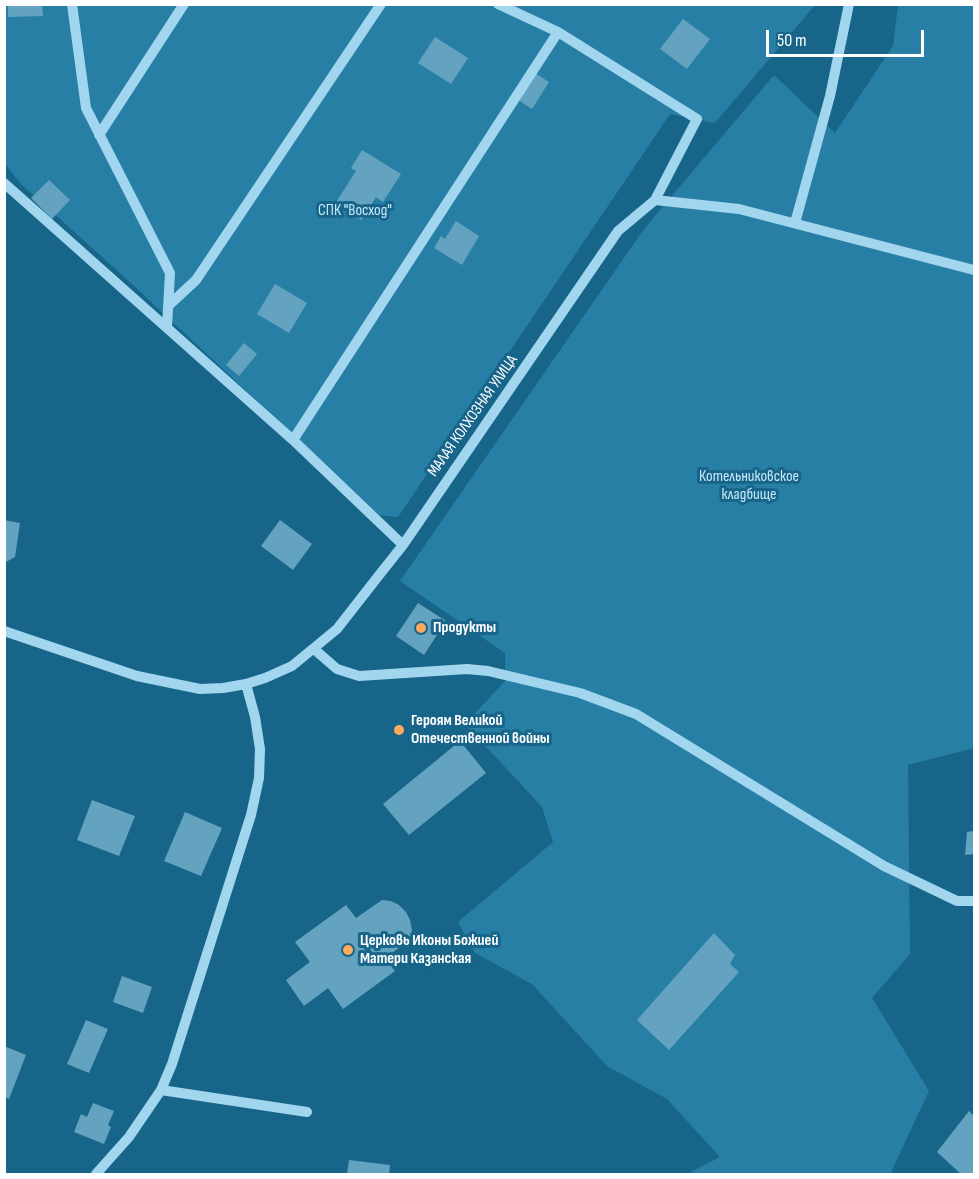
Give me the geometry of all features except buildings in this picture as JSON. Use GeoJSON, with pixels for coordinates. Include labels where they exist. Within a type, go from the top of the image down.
{"type":"FeatureCollection","features":[{"type":"Feature","properties":{"kind":"street"},"geometry":{"type":"LineString","coordinates":[[72,4],[86,108],[171,273],[167,327]]}},
{"type":"Feature","properties":{"kind":"street"},"geometry":{"type":"LineString","coordinates":[[99,135],[184,4]]}},
{"type":"Feature","properties":{"kind":"street"},"geometry":{"type":"LineString","coordinates":[[168,306],[196,280],[381,4]]}},
{"type":"Feature","properties":{"kind":"street"},"geometry":{"type":"LineString","coordinates":[[498,4],[558,32],[697,119],[655,200],[739,209],[975,270]]}},
{"type":"Feature","properties":{"kind":"street"},"geometry":{"type":"LineString","coordinates":[[795,223],[830,96],[849,4]]}},
{"type":"Feature","properties":{"kind":"street"},"geometry":{"type":"LineString","coordinates":[[293,440],[558,32]]}},
{"type":"Feature","properties":{"kind":"street"},"geometry":{"type":"LineString","coordinates":[[4,183],[293,440],[403,544]]}},
{"type":"Feature","properties":{"kind":"street","name":"МАЛАЯ КОЛХОЗНАЯ УЛИЦА"},"geometry":{"type":"LineString","coordinates":[[4,631],[137,676],[200,689],[246,684],[292,666],[337,629],[403,544],[618,231],[655,200]]}},
{"type":"Feature","properties":{"kind":"street"},"geometry":{"type":"LineString","coordinates":[[314,649],[337,669],[359,676],[467,669],[488,671],[580,693],[636,714],[884,866],[957,902],[975,901]]}},
{"type":"Feature","properties":{"kind":"street"},"geometry":{"type":"LineString","coordinates":[[96,1174],[129,1137],[161,1090],[172,1064],[251,815],[257,787],[260,749],[255,717],[246,684]]}},
{"type":"Feature","properties":{"kind":"street"},"geometry":{"type":"LineString","coordinates":[[161,1090],[307,1113]]}},
{"type":"Feature","properties":{"kind":"green space","name":"СПК \"Восход\""},"geometry":{"type":"Polygon","coordinates":[[[4,5],[815,5],[715,123],[670,114],[398,517],[379,515],[132,284],[20,183],[5,164],[4,5]]]}},
{"type":"Feature","properties":{"kind":"green space","name":"Котельниковское кладбище"},"geometry":{"type":"Polygon","coordinates":[[[898,5],[974,5],[974,748],[908,765],[910,954],[872,998],[929,1091],[891,1172],[895,1174],[687,1174],[720,1157],[667,1099],[607,1066],[532,984],[475,953],[458,922],[553,842],[542,807],[465,724],[505,681],[505,653],[400,581],[644,229],[774,75],[835,133],[893,46],[898,5]]]}},
{"type":"Feature","properties":{"kind":"place","name":"Продукты"},"geometry":{"type":"Point","coordinates":[421,628]}},
{"type":"Feature","properties":{"kind":"place","name":"Героям Великой Отечественной войны"},"geometry":{"type":"Point","coordinates":[399,730]}},
{"type":"Feature","properties":{"kind":"place","name":"Церковь Иконы Божией Матери Казанская"},"geometry":{"type":"Point","coordinates":[348,950]}}]}
